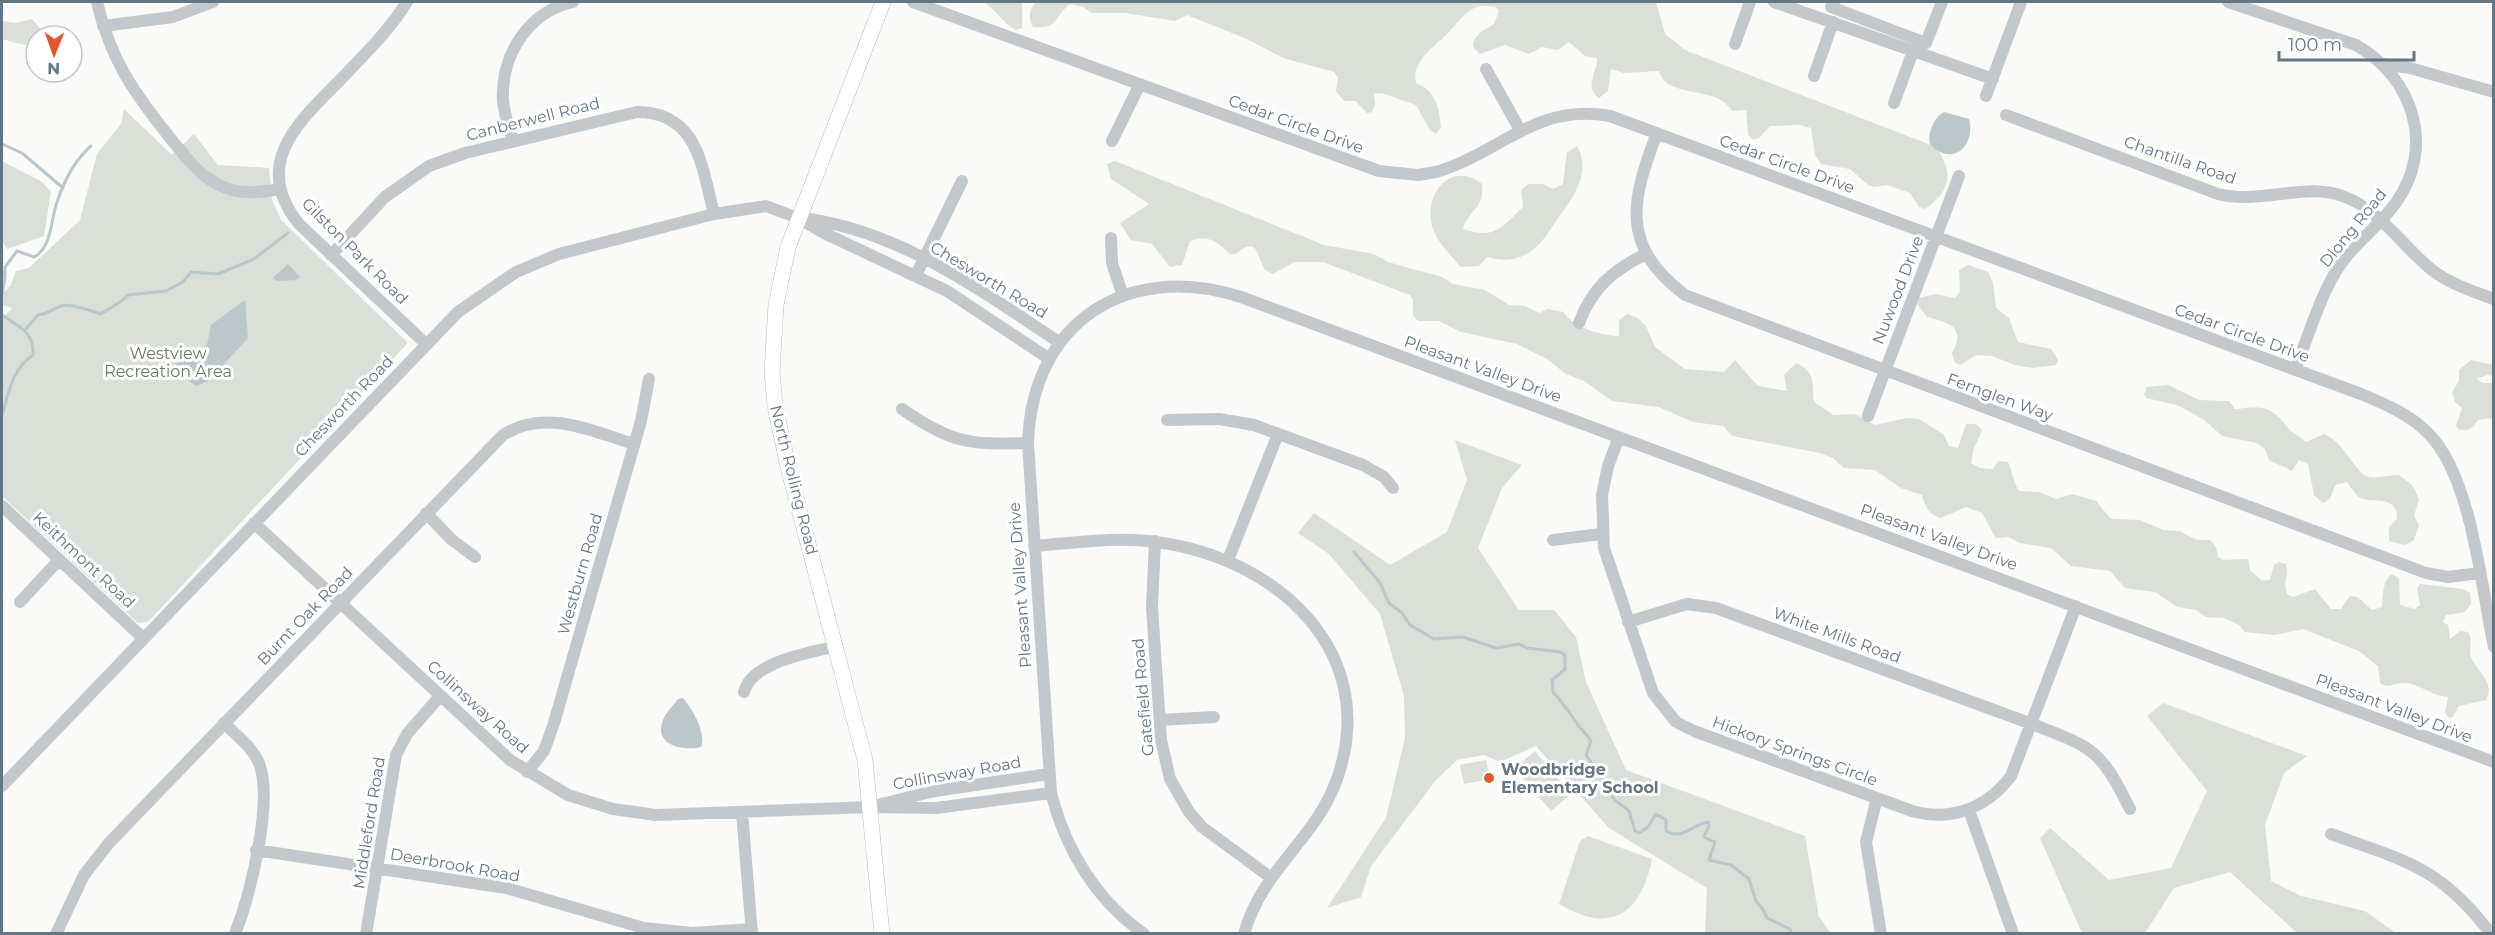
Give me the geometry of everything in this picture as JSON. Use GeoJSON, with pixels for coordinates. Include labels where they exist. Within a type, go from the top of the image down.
{"type":"FeatureCollection","features":[{"type":"Feature","properties":{"kind":"main road","name":"North Rolling Road"},"geometry":{"type":"LineString","coordinates":[[882,933],[871,807],[860,735],[789,471],[775,406],[772,339],[783,264],[798,218],[883,2]]}},
{"type":"Feature","properties":{"kind":"street"},"geometry":{"type":"LineString","coordinates":[[97,2],[103,26],[127,82],[194,165],[215,183],[235,191],[261,192],[280,189]]}},
{"type":"Feature","properties":{"kind":"street"},"geometry":{"type":"LineString","coordinates":[[103,26],[173,17],[213,2]]}},
{"type":"Feature","properties":{"kind":"street","name":"Gilston Park Road"},"geometry":{"type":"LineString","coordinates":[[407,2],[387,32],[297,124],[282,152],[280,189],[289,212],[331,255],[426,344]]}},
{"type":"Feature","properties":{"kind":"street"},"geometry":{"type":"LineString","coordinates":[[513,141],[503,100],[505,72],[513,48],[540,16],[573,2]]}},
{"type":"Feature","properties":{"kind":"street","name":"Cedar Circle Drive"},"geometry":{"type":"LineString","coordinates":[[912,2],[1360,165],[1397,174],[1418,175],[1448,169],[1520,130],[1550,117],[1580,112],[1610,116],[2390,407],[2428,433],[2439,445],[2457,477],[2493,647]]}},
{"type":"Feature","properties":{"kind":"street"},"geometry":{"type":"LineString","coordinates":[[1735,44],[1750,2]]}},
{"type":"Feature","properties":{"kind":"street"},"geometry":{"type":"LineString","coordinates":[[1776,2],[1992,79]]}},
{"type":"Feature","properties":{"kind":"street"},"geometry":{"type":"LineString","coordinates":[[1834,2],[1832,7],[1926,43],[1942,2]]}},
{"type":"Feature","properties":{"kind":"street"},"geometry":{"type":"LineString","coordinates":[[1986,96],[2021,2]]}},
{"type":"Feature","properties":{"kind":"street","name":"Dlong Road"},"geometry":{"type":"LineString","coordinates":[[2228,2],[2356,45],[2384,64],[2399,82],[2410,104],[2416,135],[2410,177],[2394,206],[2351,250],[2329,284],[2295,370]]}},
{"type":"Feature","properties":{"kind":"street"},"geometry":{"type":"LineString","coordinates":[[1814,76],[1833,22]]}},
{"type":"Feature","properties":{"kind":"street"},"geometry":{"type":"LineString","coordinates":[[1894,103],[1913,51]]}},
{"type":"Feature","properties":{"kind":"street"},"geometry":{"type":"LineString","coordinates":[[2384,64],[2410,68],[2493,92]]}},
{"type":"Feature","properties":{"kind":"street"},"geometry":{"type":"LineString","coordinates":[[1486,69],[1520,130]]}},
{"type":"Feature","properties":{"kind":"street"},"geometry":{"type":"LineString","coordinates":[[1112,141],[1140,84]]}},
{"type":"Feature","properties":{"kind":"street","name":"Canberwell Road"},"geometry":{"type":"LineString","coordinates":[[331,255],[386,197],[413,176],[448,158],[624,114],[649,112],[660,115],[681,127],[695,146],[714,214]]}},
{"type":"Feature","properties":{"kind":"street","name":"Chantilla Road"},"geometry":{"type":"LineString","coordinates":[[2006,115],[2218,194],[2255,198],[2323,191],[2353,200],[2380,221],[2432,270],[2459,286],[2493,299]]}},
{"type":"Feature","properties":{"kind":"street","name":"Fernglen Way"},"geometry":{"type":"LineString","coordinates":[[1657,133],[1643,168],[1636,198],[1640,238],[1646,254],[1662,276],[1686,295],[1884,372],[2426,573],[2448,577],[2479,573]]}},
{"type":"Feature","properties":{"kind":"street","name":"Nuwood Drive"},"geometry":{"type":"LineString","coordinates":[[1868,416],[1959,176]]}},
{"type":"Feature","properties":{"kind":"street"},"geometry":{"type":"LineString","coordinates":[[916,275],[962,181]]}},
{"type":"Feature","properties":{"kind":"street","name":"Chesworth Road"},"geometry":{"type":"LineString","coordinates":[[2,786],[426,344],[474,300],[535,263],[582,247],[714,214],[766,206],[798,218],[826,234],[916,275],[977,309],[1048,358]]}},
{"type":"Feature","properties":{"kind":"street","name":"Chesworth Road"},"geometry":{"type":"LineString","coordinates":[[798,218],[829,221],[858,230],[924,258],[953,273],[1059,342]]}},
{"type":"Feature","properties":{"kind":"street"},"geometry":{"type":"LineString","coordinates":[[1111,238],[1112,263],[1123,296]]}},
{"type":"Feature","properties":{"kind":"street"},"geometry":{"type":"LineString","coordinates":[[1579,323],[1589,300],[1605,279],[1646,254]]}},
{"type":"Feature","properties":{"kind":"street","name":"Pleasant Valley Drive"},"geometry":{"type":"LineString","coordinates":[[1144,933],[1122,916],[1088,879],[1066,839],[1051,793],[1028,443],[1030,408],[1048,358],[1059,342],[1088,314],[1123,296],[1159,286],[1176,284],[1219,290],[2492,759]]}},
{"type":"Feature","properties":{"kind":"street","name":"Westburn Road"},"geometry":{"type":"LineString","coordinates":[[527,772],[537,761],[549,738],[634,444],[649,379]]}},
{"type":"Feature","properties":{"kind":"street"},"geometry":{"type":"LineString","coordinates":[[902,409],[933,430],[958,440],[984,444],[1028,443]]}},
{"type":"Feature","properties":{"kind":"street"},"geometry":{"type":"LineString","coordinates":[[1167,420],[1229,420],[1278,434],[1363,465],[1384,477],[1393,488]]}},
{"type":"Feature","properties":{"kind":"street","name":"Burnt Oak Road"},"geometry":{"type":"LineString","coordinates":[[56,933],[75,891],[95,858],[492,444],[513,428],[525,424],[559,422],[634,444]]}},
{"type":"Feature","properties":{"kind":"street"},"geometry":{"type":"LineString","coordinates":[[1228,560],[1278,434]]}},
{"type":"Feature","properties":{"kind":"street","name":"Hickory Springs Circle"},"geometry":{"type":"LineString","coordinates":[[1619,437],[1604,480],[1601,534],[1653,693],[1676,722],[1694,731],[1925,814],[1939,815],[1969,810],[1992,797],[2011,776],[2076,606]]}},
{"type":"Feature","properties":{"kind":"street","name":"Keithmont Road"},"geometry":{"type":"LineString","coordinates":[[2,506],[143,638]]}},
{"type":"Feature","properties":{"kind":"street"},"geometry":{"type":"LineString","coordinates":[[426,513],[452,540],[475,557]]}},
{"type":"Feature","properties":{"kind":"street","name":"Collinsway Road"},"geometry":{"type":"LineString","coordinates":[[254,523],[493,746],[527,772],[568,795],[623,811],[678,815],[871,807],[936,808],[1051,793]]}},
{"type":"Feature","properties":{"kind":"street"},"geometry":{"type":"LineString","coordinates":[[1553,540],[1601,534]]}},
{"type":"Feature","properties":{"kind":"street"},"geometry":{"type":"LineString","coordinates":[[1034,546],[1097,541],[1155,541],[1228,560],[1279,588],[1306,614],[1327,645],[1344,700],[1346,738],[1342,761],[1329,799],[1320,816],[1270,877],[1254,905],[1244,933]]}},
{"type":"Feature","properties":{"kind":"street","name":"Gatefield Road"},"geometry":{"type":"LineString","coordinates":[[1155,541],[1152,607],[1164,759],[1170,779],[1189,812],[1216,839],[1270,877]]}},
{"type":"Feature","properties":{"kind":"street"},"geometry":{"type":"LineString","coordinates":[[20,602],[59,560]]}},
{"type":"Feature","properties":{"kind":"street","name":"White Mills Road"},"geometry":{"type":"LineString","coordinates":[[1628,622],[1687,604],[1709,606],[2032,724],[2076,741],[2097,754],[2112,772],[2130,809]]}},
{"type":"Feature","properties":{"kind":"street"},"geometry":{"type":"LineString","coordinates":[[744,692],[749,679],[765,668],[837,646]]}},
{"type":"Feature","properties":{"kind":"street","name":"Middleford Road"},"geometry":{"type":"LineString","coordinates":[[366,933],[396,755],[407,734],[440,696]]}},
{"type":"Feature","properties":{"kind":"street"},"geometry":{"type":"LineString","coordinates":[[1160,720],[1214,717]]}},
{"type":"Feature","properties":{"kind":"street"},"geometry":{"type":"LineString","coordinates":[[224,723],[249,748],[264,778],[249,891],[235,933]]}},
{"type":"Feature","properties":{"kind":"street","name":"Collinsway Road"},"geometry":{"type":"LineString","coordinates":[[871,807],[935,791],[1049,774]]}},
{"type":"Feature","properties":{"kind":"street"},"geometry":{"type":"LineString","coordinates":[[1876,798],[1866,842],[1881,933]]}},
{"type":"Feature","properties":{"kind":"street"},"geometry":{"type":"LineString","coordinates":[[1969,810],[2013,933]]}},
{"type":"Feature","properties":{"kind":"street"},"geometry":{"type":"LineString","coordinates":[[742,812],[752,931]]}},
{"type":"Feature","properties":{"kind":"street"},"geometry":{"type":"LineString","coordinates":[[2331,834],[2424,869],[2463,899],[2491,933]]}},
{"type":"Feature","properties":{"kind":"street","name":"Deerbrook Road"},"geometry":{"type":"LineString","coordinates":[[256,850],[506,888],[644,931],[692,933],[752,931]]}},
{"type":"Feature","properties":{"kind":"green space"},"geometry":{"type":"Polygon","coordinates":[[[984,2],[1022,2],[1022,28],[1016,30],[1011,27],[984,2]]]}},
{"type":"Feature","properties":{"kind":"green space"},"geometry":{"type":"Polygon","coordinates":[[[1036,2],[1656,2],[1665,34],[1685,50],[1936,147],[1946,165],[1947,181],[1945,188],[1934,202],[1925,209],[1919,207],[1910,193],[1887,185],[1874,187],[1868,185],[1850,169],[1821,164],[1815,155],[1811,128],[1800,125],[1770,126],[1759,138],[1753,140],[1748,134],[1746,110],[1733,111],[1724,102],[1710,95],[1675,87],[1662,78],[1659,71],[1624,73],[1611,69],[1608,91],[1599,98],[1592,89],[1597,58],[1585,56],[1569,42],[1558,50],[1542,47],[1529,54],[1505,45],[1480,54],[1473,47],[1475,38],[1494,24],[1499,11],[1495,7],[1478,6],[1472,9],[1420,61],[1415,75],[1416,83],[1428,90],[1435,100],[1441,127],[1436,134],[1430,130],[1416,105],[1382,93],[1374,94],[1375,104],[1372,112],[1367,113],[1355,101],[1344,101],[1336,91],[1338,77],[1334,72],[1283,58],[1247,39],[1187,15],[1175,21],[1125,13],[1092,13],[1083,7],[1070,4],[1052,24],[1033,27],[1030,14],[1036,2]]]}},
{"type":"Feature","properties":{"kind":"green space"},"geometry":{"type":"Polygon","coordinates":[[[32,19],[36,24],[24,24],[24,45],[2,39],[2,21],[15,23],[32,19]]]}},
{"type":"Feature","properties":{"kind":"green space","name":"Westview Recreation Area"},"geometry":{"type":"Polygon","coordinates":[[[124,109],[172,155],[194,134],[218,165],[269,168],[272,200],[281,220],[407,344],[148,622],[138,623],[2,496],[2,319],[12,308],[2,305],[2,294],[11,285],[16,271],[29,268],[80,220],[97,154],[121,124],[124,109]]]}},
{"type":"Feature","properties":{"kind":"green space"},"geometry":{"type":"Polygon","coordinates":[[[1577,146],[1582,165],[1579,184],[1538,246],[1518,258],[1503,260],[1487,257],[1479,266],[1461,267],[1441,244],[1433,229],[1431,217],[1435,194],[1441,185],[1459,176],[1470,177],[1482,184],[1479,204],[1468,217],[1463,229],[1483,233],[1491,232],[1503,226],[1523,207],[1521,190],[1528,184],[1543,184],[1553,189],[1563,184],[1567,152],[1577,146]]]}},
{"type":"Feature","properties":{"kind":"green space"},"geometry":{"type":"Polygon","coordinates":[[[2,161],[42,182],[51,192],[44,236],[7,249],[2,241],[2,161]]]}},
{"type":"Feature","properties":{"kind":"green space"},"geometry":{"type":"Polygon","coordinates":[[[1115,161],[1324,245],[1374,254],[1388,262],[1442,277],[1453,284],[1485,290],[1509,305],[1525,306],[1539,313],[1548,309],[1563,312],[1573,322],[1596,332],[1619,336],[1619,320],[1627,314],[1638,318],[1646,326],[1655,347],[1685,369],[1724,372],[1735,360],[1758,386],[1787,391],[1784,375],[1796,363],[1810,374],[1814,402],[1833,415],[1855,414],[1875,425],[1907,418],[1919,419],[1944,435],[1949,446],[1958,448],[1966,424],[1976,424],[1982,430],[1973,451],[1971,463],[1980,468],[1993,469],[1998,461],[2008,462],[2019,491],[2039,492],[2056,499],[2072,494],[2096,501],[2111,519],[2140,520],[2163,530],[2179,531],[2197,540],[2210,540],[2216,547],[2218,557],[2223,560],[2248,559],[2250,570],[2262,581],[2270,580],[2274,565],[2279,562],[2286,564],[2286,591],[2293,597],[2315,589],[2331,609],[2341,609],[2350,596],[2357,597],[2372,610],[2382,607],[2385,585],[2392,574],[2399,578],[2400,605],[2415,609],[2420,605],[2417,588],[2420,584],[2463,589],[2470,593],[2471,604],[2465,612],[2446,615],[2443,622],[2448,625],[2450,639],[2460,631],[2468,632],[2470,635],[2471,656],[2489,688],[2486,700],[2459,706],[2452,718],[2448,717],[2445,712],[2448,697],[2407,683],[2390,686],[2380,683],[2378,666],[2359,651],[2303,629],[2275,635],[2245,632],[2239,625],[2224,618],[2206,617],[2196,610],[2177,607],[2155,592],[2125,588],[2110,571],[2071,566],[2051,548],[2020,543],[2008,537],[1996,538],[1982,513],[1966,507],[1941,518],[1937,517],[1928,510],[1922,495],[1901,488],[1875,470],[1844,468],[1833,458],[1820,453],[1732,436],[1723,426],[1693,422],[1658,407],[1612,401],[1584,381],[1566,374],[1547,359],[1517,344],[1461,332],[1439,321],[1418,321],[1413,315],[1413,300],[1410,295],[1323,262],[1294,262],[1273,274],[1265,270],[1255,248],[1247,247],[1236,254],[1230,254],[1212,240],[1202,238],[1190,241],[1182,265],[1170,267],[1152,244],[1131,240],[1120,223],[1149,204],[1111,179],[1107,164],[1115,161]]]}},
{"type":"Feature","properties":{"kind":"green space"},"geometry":{"type":"Polygon","coordinates":[[[1968,265],[1988,272],[1993,283],[1996,308],[2009,318],[2018,342],[2051,349],[2058,360],[2056,365],[2032,368],[2015,365],[1992,356],[1976,355],[1961,365],[1955,363],[1952,353],[1957,337],[1953,327],[1927,317],[1917,304],[1919,298],[1935,294],[1955,298],[1960,291],[1959,270],[1968,265]]]}},
{"type":"Feature","properties":{"kind":"green space"},"geometry":{"type":"Polygon","coordinates":[[[2471,360],[2493,365],[2493,376],[2487,375],[2477,379],[2483,383],[2493,383],[2493,418],[2478,420],[2470,429],[2462,430],[2456,425],[2462,408],[2455,402],[2452,392],[2459,381],[2459,370],[2471,360]]]}},
{"type":"Feature","properties":{"kind":"green space"},"geometry":{"type":"Polygon","coordinates":[[[2168,385],[2199,400],[2229,401],[2235,409],[2252,407],[2271,411],[2306,442],[2324,434],[2331,438],[2366,476],[2399,475],[2412,485],[2419,499],[2414,516],[2419,525],[2414,540],[2405,545],[2389,541],[2389,527],[2397,519],[2396,511],[2389,503],[2359,497],[2347,482],[2335,485],[2330,499],[2323,503],[2314,495],[2308,464],[2299,460],[2292,471],[2269,460],[2265,449],[2257,443],[2222,436],[2203,419],[2177,405],[2146,398],[2144,394],[2147,387],[2168,385]]]}},
{"type":"Feature","properties":{"kind":"green space"},"geometry":{"type":"Polygon","coordinates":[[[1455,440],[1522,465],[1502,488],[1478,548],[1519,610],[1554,610],[1576,637],[1586,682],[1626,770],[1805,836],[1819,917],[1831,933],[1705,933],[1707,888],[1609,828],[1536,746],[1500,762],[1484,755],[1457,760],[1436,780],[1371,866],[1361,897],[1327,908],[1386,818],[1405,738],[1404,696],[1380,614],[1329,554],[1298,533],[1314,513],[1390,565],[1447,532],[1467,480],[1455,440]]]}},
{"type":"Feature","properties":{"kind":"green space"},"geometry":{"type":"Polygon","coordinates":[[[2163,703],[2307,756],[2284,773],[2265,825],[2271,881],[2301,896],[2365,911],[2396,933],[2297,933],[2230,872],[2174,888],[2145,933],[2082,933],[2040,838],[2050,828],[2109,880],[2171,868],[2207,791],[2147,716],[2163,703]]]}},
{"type":"Feature","properties":{"kind":"green space"},"geometry":{"type":"Polygon","coordinates":[[[1535,751],[1571,794],[1551,811],[1515,768],[1535,751]]]}},
{"type":"Feature","properties":{"kind":"green space"},"geometry":{"type":"Polygon","coordinates":[[[1486,760],[1490,779],[1464,784],[1460,765],[1486,760]]]}},
{"type":"Feature","properties":{"kind":"green space"},"geometry":{"type":"Polygon","coordinates":[[[1588,836],[1652,859],[1640,894],[1621,914],[1608,918],[1594,918],[1559,904],[1580,841],[1588,836]]]}},
{"type":"Feature","properties":{"kind":"shaded area"},"geometry":{"type":"Polygon","coordinates":[[[1944,112],[1969,119],[1969,138],[1966,145],[1954,154],[1938,151],[1930,144],[1932,126],[1944,112]]]}},
{"type":"Feature","properties":{"kind":"shaded area"},"geometry":{"type":"Polygon","coordinates":[[[288,264],[300,277],[296,280],[277,281],[273,278],[288,264]]]}},
{"type":"Feature","properties":{"kind":"shaded area"},"geometry":{"type":"Polygon","coordinates":[[[245,300],[248,338],[208,381],[196,386],[170,368],[207,345],[211,325],[245,300]]]}},
{"type":"Feature","properties":{"kind":"shaded area"},"geometry":{"type":"Polygon","coordinates":[[[683,698],[700,728],[701,747],[680,747],[667,742],[663,737],[661,731],[665,716],[678,699],[683,698]]]}},
{"type":"Feature","properties":{"kind":"waterway"},"geometry":{"type":"LineString","coordinates":[[2,144],[22,153],[63,188]]}},
{"type":"Feature","properties":{"kind":"waterway"},"geometry":{"type":"LineString","coordinates":[[5,278],[5,267],[17,251],[34,257],[44,247],[63,186],[75,164],[91,146]]}},
{"type":"Feature","properties":{"kind":"waterway"},"geometry":{"type":"LineString","coordinates":[[26,329],[38,315],[64,305],[100,314],[128,295],[166,291],[183,282],[191,272],[218,274],[254,259],[288,233]]}},
{"type":"Feature","properties":{"kind":"waterway"},"geometry":{"type":"LineString","coordinates":[[2,271],[5,278],[2,294]]}},
{"type":"Feature","properties":{"kind":"waterway"},"geometry":{"type":"LineString","coordinates":[[2,315],[24,330],[33,347],[33,355],[16,374],[2,415]]}},
{"type":"Feature","properties":{"kind":"waterway"},"geometry":{"type":"LineString","coordinates":[[1354,552],[1380,583],[1389,603],[1402,613],[1410,625],[1434,639],[1463,637],[1496,648],[1519,644],[1527,648],[1560,652],[1565,655],[1565,669],[1552,680],[1553,692],[1591,741],[1586,755],[1604,781]]}},
{"type":"Feature","properties":{"kind":"waterway"},"geometry":{"type":"LineString","coordinates":[[1608,790],[1615,800],[1629,811],[1635,831],[1639,833],[1648,827],[1656,814],[1666,820],[1666,831],[1672,834],[1682,833],[1708,822],[1709,826],[1704,837],[1715,842],[1709,860],[1731,865],[1749,879],[1756,901],[1767,918],[1790,929],[1792,934]]}},
{"type":"Feature","properties":{"kind":"place","name":"Woodbridge Elementary School"},"geometry":{"type":"Point","coordinates":[1489,778]}}]}
